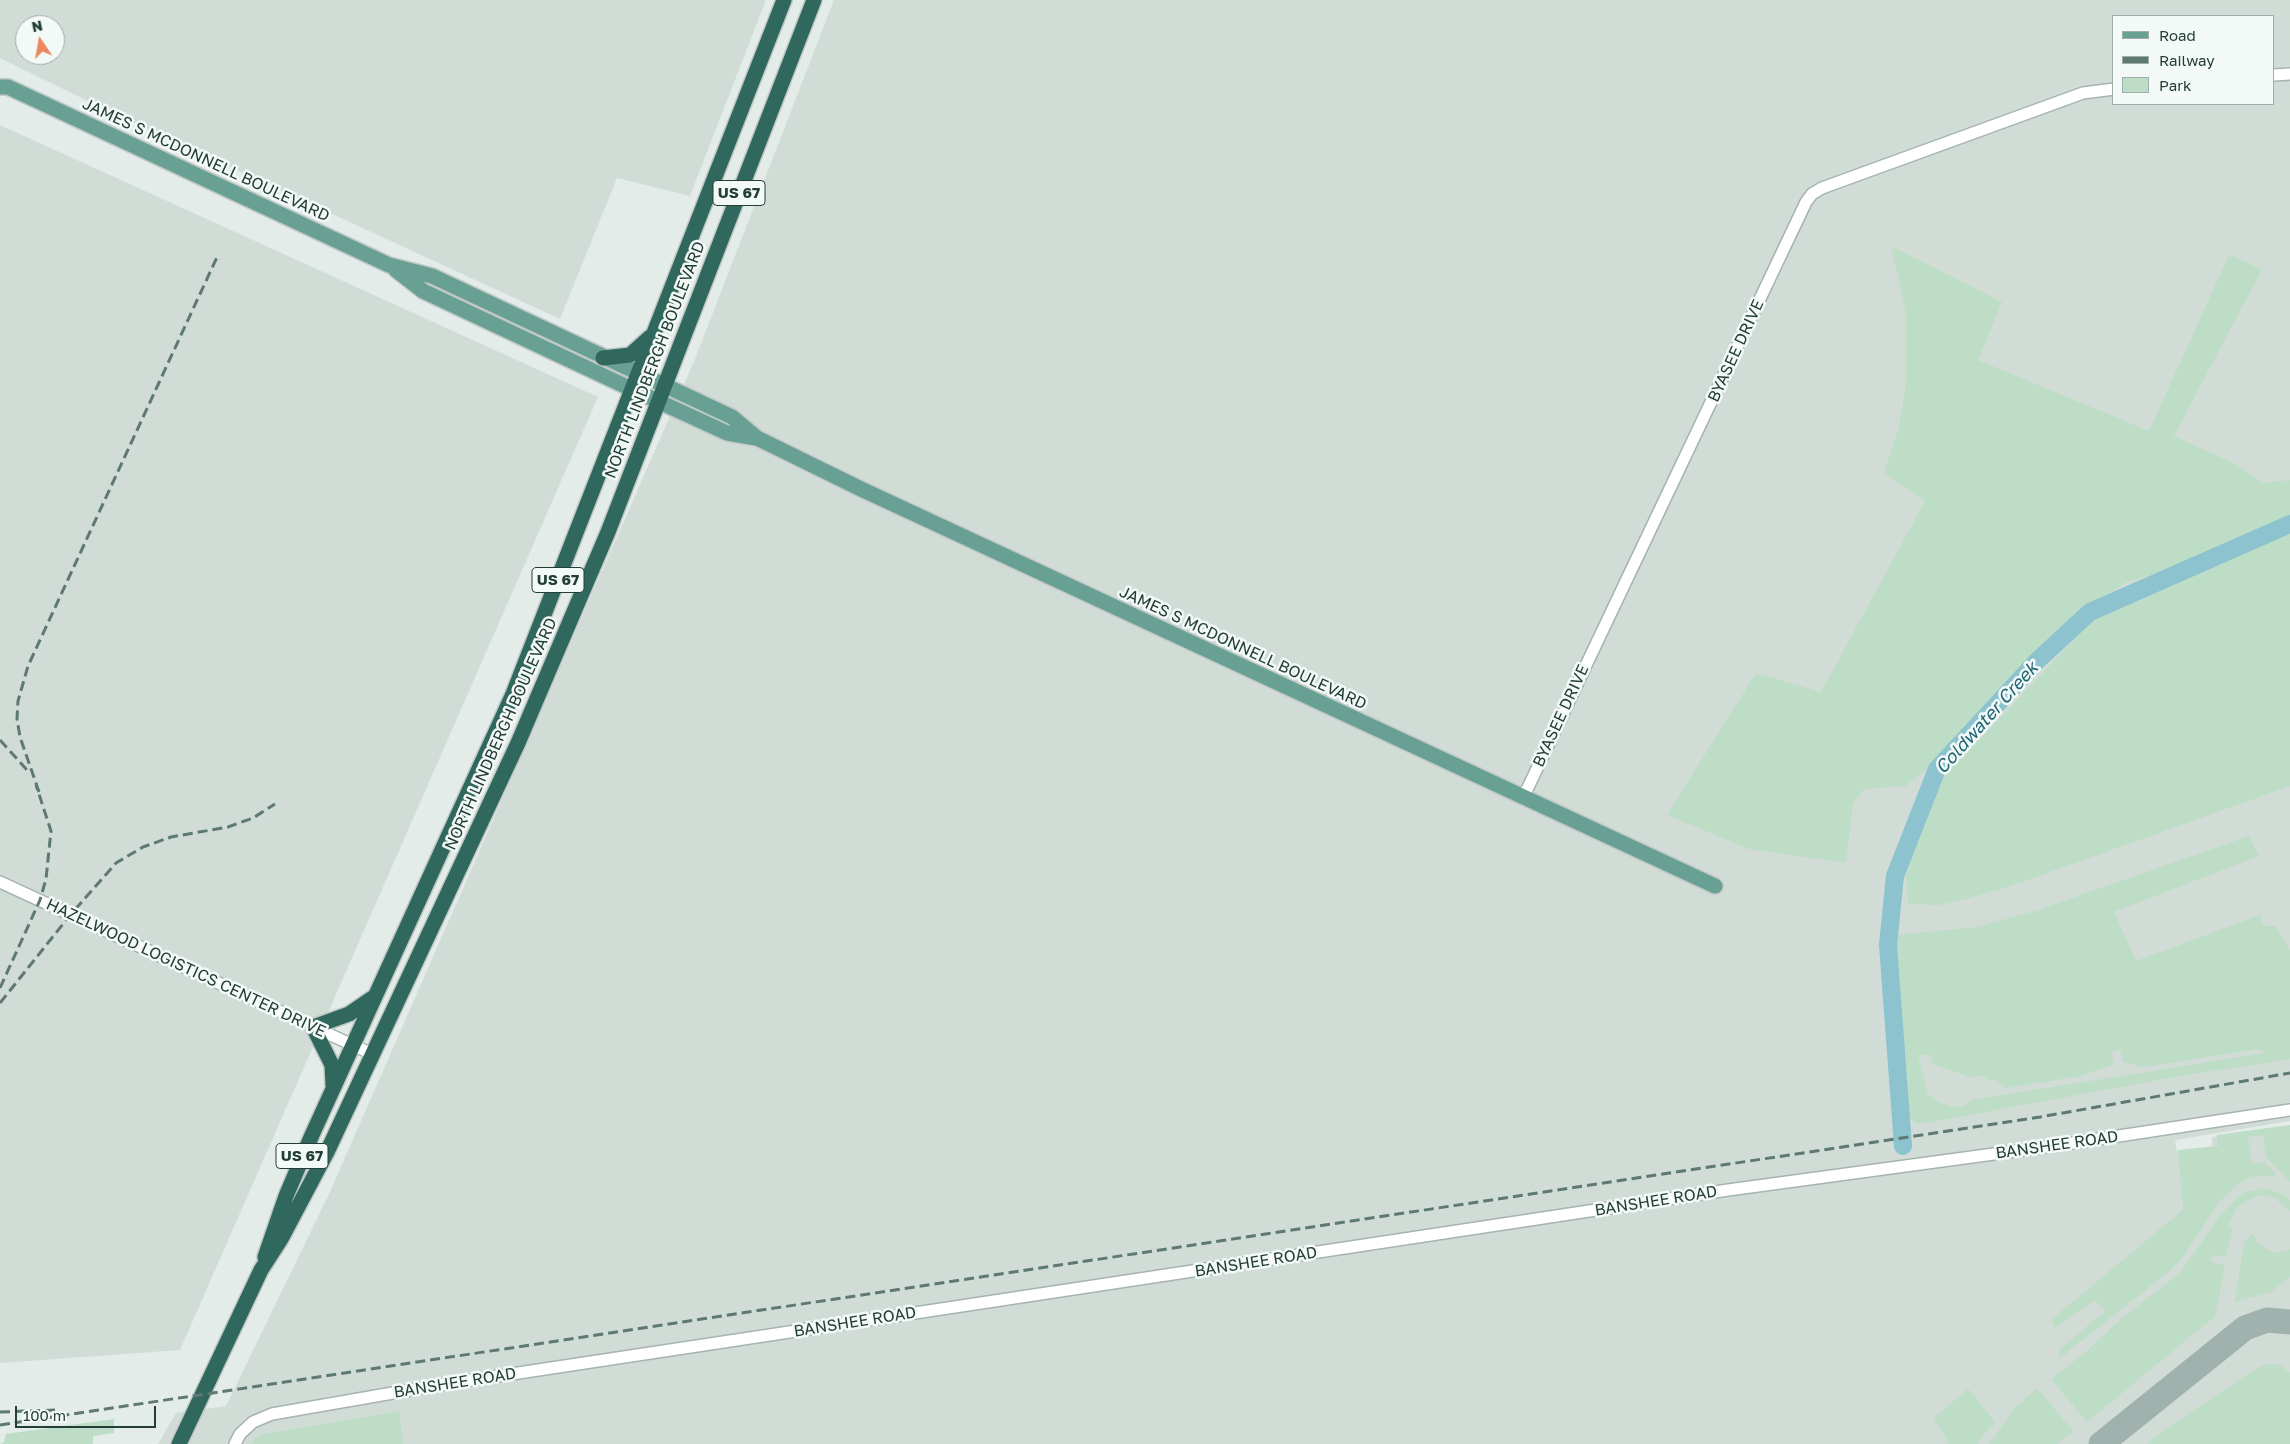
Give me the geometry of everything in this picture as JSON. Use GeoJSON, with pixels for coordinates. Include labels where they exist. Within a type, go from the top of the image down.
{"type":"FeatureCollection","features":[{"type":"Feature","properties":{"kind":"highway","name":"NORTH LINDBERGH BOULEVARD"},"geometry":{"type":"LineString","coordinates":[[261,1270],[270,1236],[333,1086],[513,694],[784,0]]}},
{"type":"Feature","properties":{"kind":"highway","name":"NORTH LINDBERGH BOULEVARD"},"geometry":{"type":"LineString","coordinates":[[179,1444],[261,1270],[281,1239],[311,1183],[518,743],[608,532],[814,0]]}},
{"type":"Feature","properties":{"kind":"highway"},"geometry":{"type":"LineString","coordinates":[[603,358],[630,355],[654,333]]}},
{"type":"Feature","properties":{"kind":"highway"},"geometry":{"type":"LineString","coordinates":[[333,1086],[332,1065],[313,1027],[350,1014],[375,997]]}},
{"type":"Feature","properties":{"kind":"main road","name":"JAMES S MCDONNELL BOULEVARD"},"geometry":{"type":"LineString","coordinates":[[3,83],[389,265],[432,276],[732,417],[757,438],[870,493],[1715,886]]}},
{"type":"Feature","properties":{"kind":"main road","name":"JAMES S MCDONNELL BOULEVARD"},"geometry":{"type":"LineString","coordinates":[[389,265],[424,291],[632,389],[727,433],[757,438]]}},
{"type":"Feature","properties":{"kind":"street"},"geometry":{"type":"LineString","coordinates":[[2275,75],[2290,74]]}},
{"type":"Feature","properties":{"kind":"street","name":"BYASEE DRIVE"},"geometry":{"type":"LineString","coordinates":[[1523,798],[1802,210],[1812,194],[1822,188],[2089,91],[2112,89]]}},
{"type":"Feature","properties":{"kind":"street","name":"HAZELWOOD LOGISTICS CENTER DRIVE"},"geometry":{"type":"LineString","coordinates":[[1,884],[372,1054]]}},
{"type":"Feature","properties":{"kind":"street","name":"BANSHEE ROAD"},"geometry":{"type":"LineString","coordinates":[[235,1444],[240,1434],[253,1422],[272,1414],[439,1385],[1719,1192],[2054,1146],[2290,1110]]}},
{"type":"Feature","properties":{"kind":"shaded area"},"geometry":{"type":"Polygon","coordinates":[[[0,0],[766,0],[690,196],[617,178],[560,319],[102,108],[0,58],[0,0]]]}},
{"type":"Feature","properties":{"kind":"shaded area"},"geometry":{"type":"Polygon","coordinates":[[[834,0],[2290,0],[2290,1121],[2175,1140],[2177,1152],[2212,1147],[2212,1137],[2290,1125],[2290,1444],[158,1444],[176,1413],[226,1406],[329,1194],[695,359],[834,0]]]}},
{"type":"Feature","properties":{"kind":"shaded area"},"geometry":{"type":"Polygon","coordinates":[[[0,125],[598,397],[180,1350],[0,1363],[0,125]]]}},
{"type":"Feature","properties":{"kind":"green space"},"geometry":{"type":"Polygon","coordinates":[[[1891,246],[2002,302],[1978,360],[2149,431],[2229,255],[2262,269],[2174,436],[2235,464],[2263,483],[2290,480],[2290,519],[2187,565],[2127,582],[2073,616],[1934,763],[1906,786],[1864,789],[1853,803],[1846,863],[1749,849],[1667,815],[1756,673],[1821,692],[1925,501],[1884,473],[1899,427],[1906,384],[1906,312],[1891,246]]]}},
{"type":"Feature","properties":{"kind":"green space"},"geometry":{"type":"Polygon","coordinates":[[[2290,532],[2290,786],[2022,882],[1967,899],[1939,905],[1908,904],[1906,876],[1916,839],[1946,773],[2096,616],[2290,532]]]}},
{"type":"Feature","properties":{"kind":"green space"},"geometry":{"type":"Polygon","coordinates":[[[2249,836],[2259,856],[2114,912],[2136,961],[2260,915],[2263,926],[2276,926],[2290,950],[2290,1059],[2175,1077],[1920,1124],[1908,1119],[1896,935],[1977,927],[2038,910],[2249,836]],[[2120,1049],[2111,1052],[2114,1064],[2081,1076],[2007,1088],[1995,1080],[1989,1080],[1980,1075],[1972,1078],[1933,1064],[1931,1055],[1918,1054],[1928,1094],[1940,1103],[1952,1107],[1963,1106],[1971,1100],[2265,1053],[2258,1049],[2144,1067],[2123,1062],[2120,1049]]]}},
{"type":"Feature","properties":{"kind":"green space"},"geometry":{"type":"Polygon","coordinates":[[[2290,1125],[2290,1182],[2266,1157],[2263,1135],[2248,1137],[2252,1164],[2264,1163],[2272,1169],[2276,1176],[2257,1176],[2244,1180],[2235,1187],[2219,1202],[2183,1257],[2172,1269],[2060,1358],[2059,1350],[2105,1311],[2095,1300],[2055,1328],[2051,1320],[2183,1210],[2178,1150],[2218,1146],[2217,1135],[2290,1125]]]}},
{"type":"Feature","properties":{"kind":"green space"},"geometry":{"type":"Polygon","coordinates":[[[2262,1188],[2284,1194],[2290,1201],[2290,1211],[2276,1199],[2263,1195],[2253,1197],[2237,1207],[2228,1226],[2233,1228],[2226,1257],[2212,1255],[2211,1262],[2225,1265],[2215,1316],[2087,1422],[2051,1379],[2086,1352],[2123,1317],[2180,1273],[2221,1214],[2242,1193],[2262,1188]]]}},
{"type":"Feature","properties":{"kind":"green space"},"geometry":{"type":"Polygon","coordinates":[[[2254,1233],[2256,1241],[2267,1250],[2277,1253],[2290,1249],[2290,1277],[2271,1292],[2235,1302],[2244,1242],[2254,1233]]]}},
{"type":"Feature","properties":{"kind":"green space"},"geometry":{"type":"Polygon","coordinates":[[[2262,1365],[2281,1365],[2290,1373],[2290,1444],[2147,1444],[2163,1431],[2262,1365]]]}},
{"type":"Feature","properties":{"kind":"green space"},"geometry":{"type":"Polygon","coordinates":[[[2037,1388],[2073,1431],[2057,1444],[1989,1444],[2014,1409],[2037,1388]]]}},
{"type":"Feature","properties":{"kind":"green space"},"geometry":{"type":"Polygon","coordinates":[[[1968,1389],[1995,1422],[1981,1437],[1978,1444],[1949,1444],[1934,1418],[1968,1389]]]}},
{"type":"Feature","properties":{"kind":"green space"},"geometry":{"type":"Polygon","coordinates":[[[399,1411],[403,1444],[251,1444],[259,1435],[399,1411]]]}},
{"type":"Feature","properties":{"kind":"green space"},"geometry":{"type":"Polygon","coordinates":[[[114,1419],[114,1433],[93,1436],[93,1444],[0,1444],[4,1442],[6,1434],[114,1419]]]}},
{"type":"Feature","properties":{"kind":"waterway","name":"Coldwater Creek"},"geometry":{"type":"LineString","coordinates":[[1903,1146],[1888,945],[1895,876],[1937,769],[2037,661],[2090,612],[2290,524]]}},
{"type":"Feature","properties":{"kind":"taxiway"},"geometry":{"type":"LineString","coordinates":[[2101,1444],[2245,1328],[2267,1320],[2290,1322]]}},
{"type":"Feature","properties":{"kind":"railway"},"geometry":{"type":"LineString","coordinates":[[39,792],[20,737],[17,719],[18,701],[28,666],[218,255]]}},
{"type":"Feature","properties":{"kind":"railway"},"geometry":{"type":"LineString","coordinates":[[0,740],[27,770]]}},
{"type":"Feature","properties":{"kind":"railway"},"geometry":{"type":"LineString","coordinates":[[0,988],[40,900],[46,879],[51,831],[36,785]]}},
{"type":"Feature","properties":{"kind":"railway"},"geometry":{"type":"LineString","coordinates":[[0,1003],[71,914],[116,863],[143,847],[171,837],[228,827],[253,818],[275,804]]}},
{"type":"Feature","properties":{"kind":"railway"},"geometry":{"type":"LineString","coordinates":[[0,1425],[2040,1117],[2290,1073]]}},
{"type":"Feature","properties":{"kind":"railway"},"geometry":{"type":"LineString","coordinates":[[0,1412],[57,1410]]}}]}
